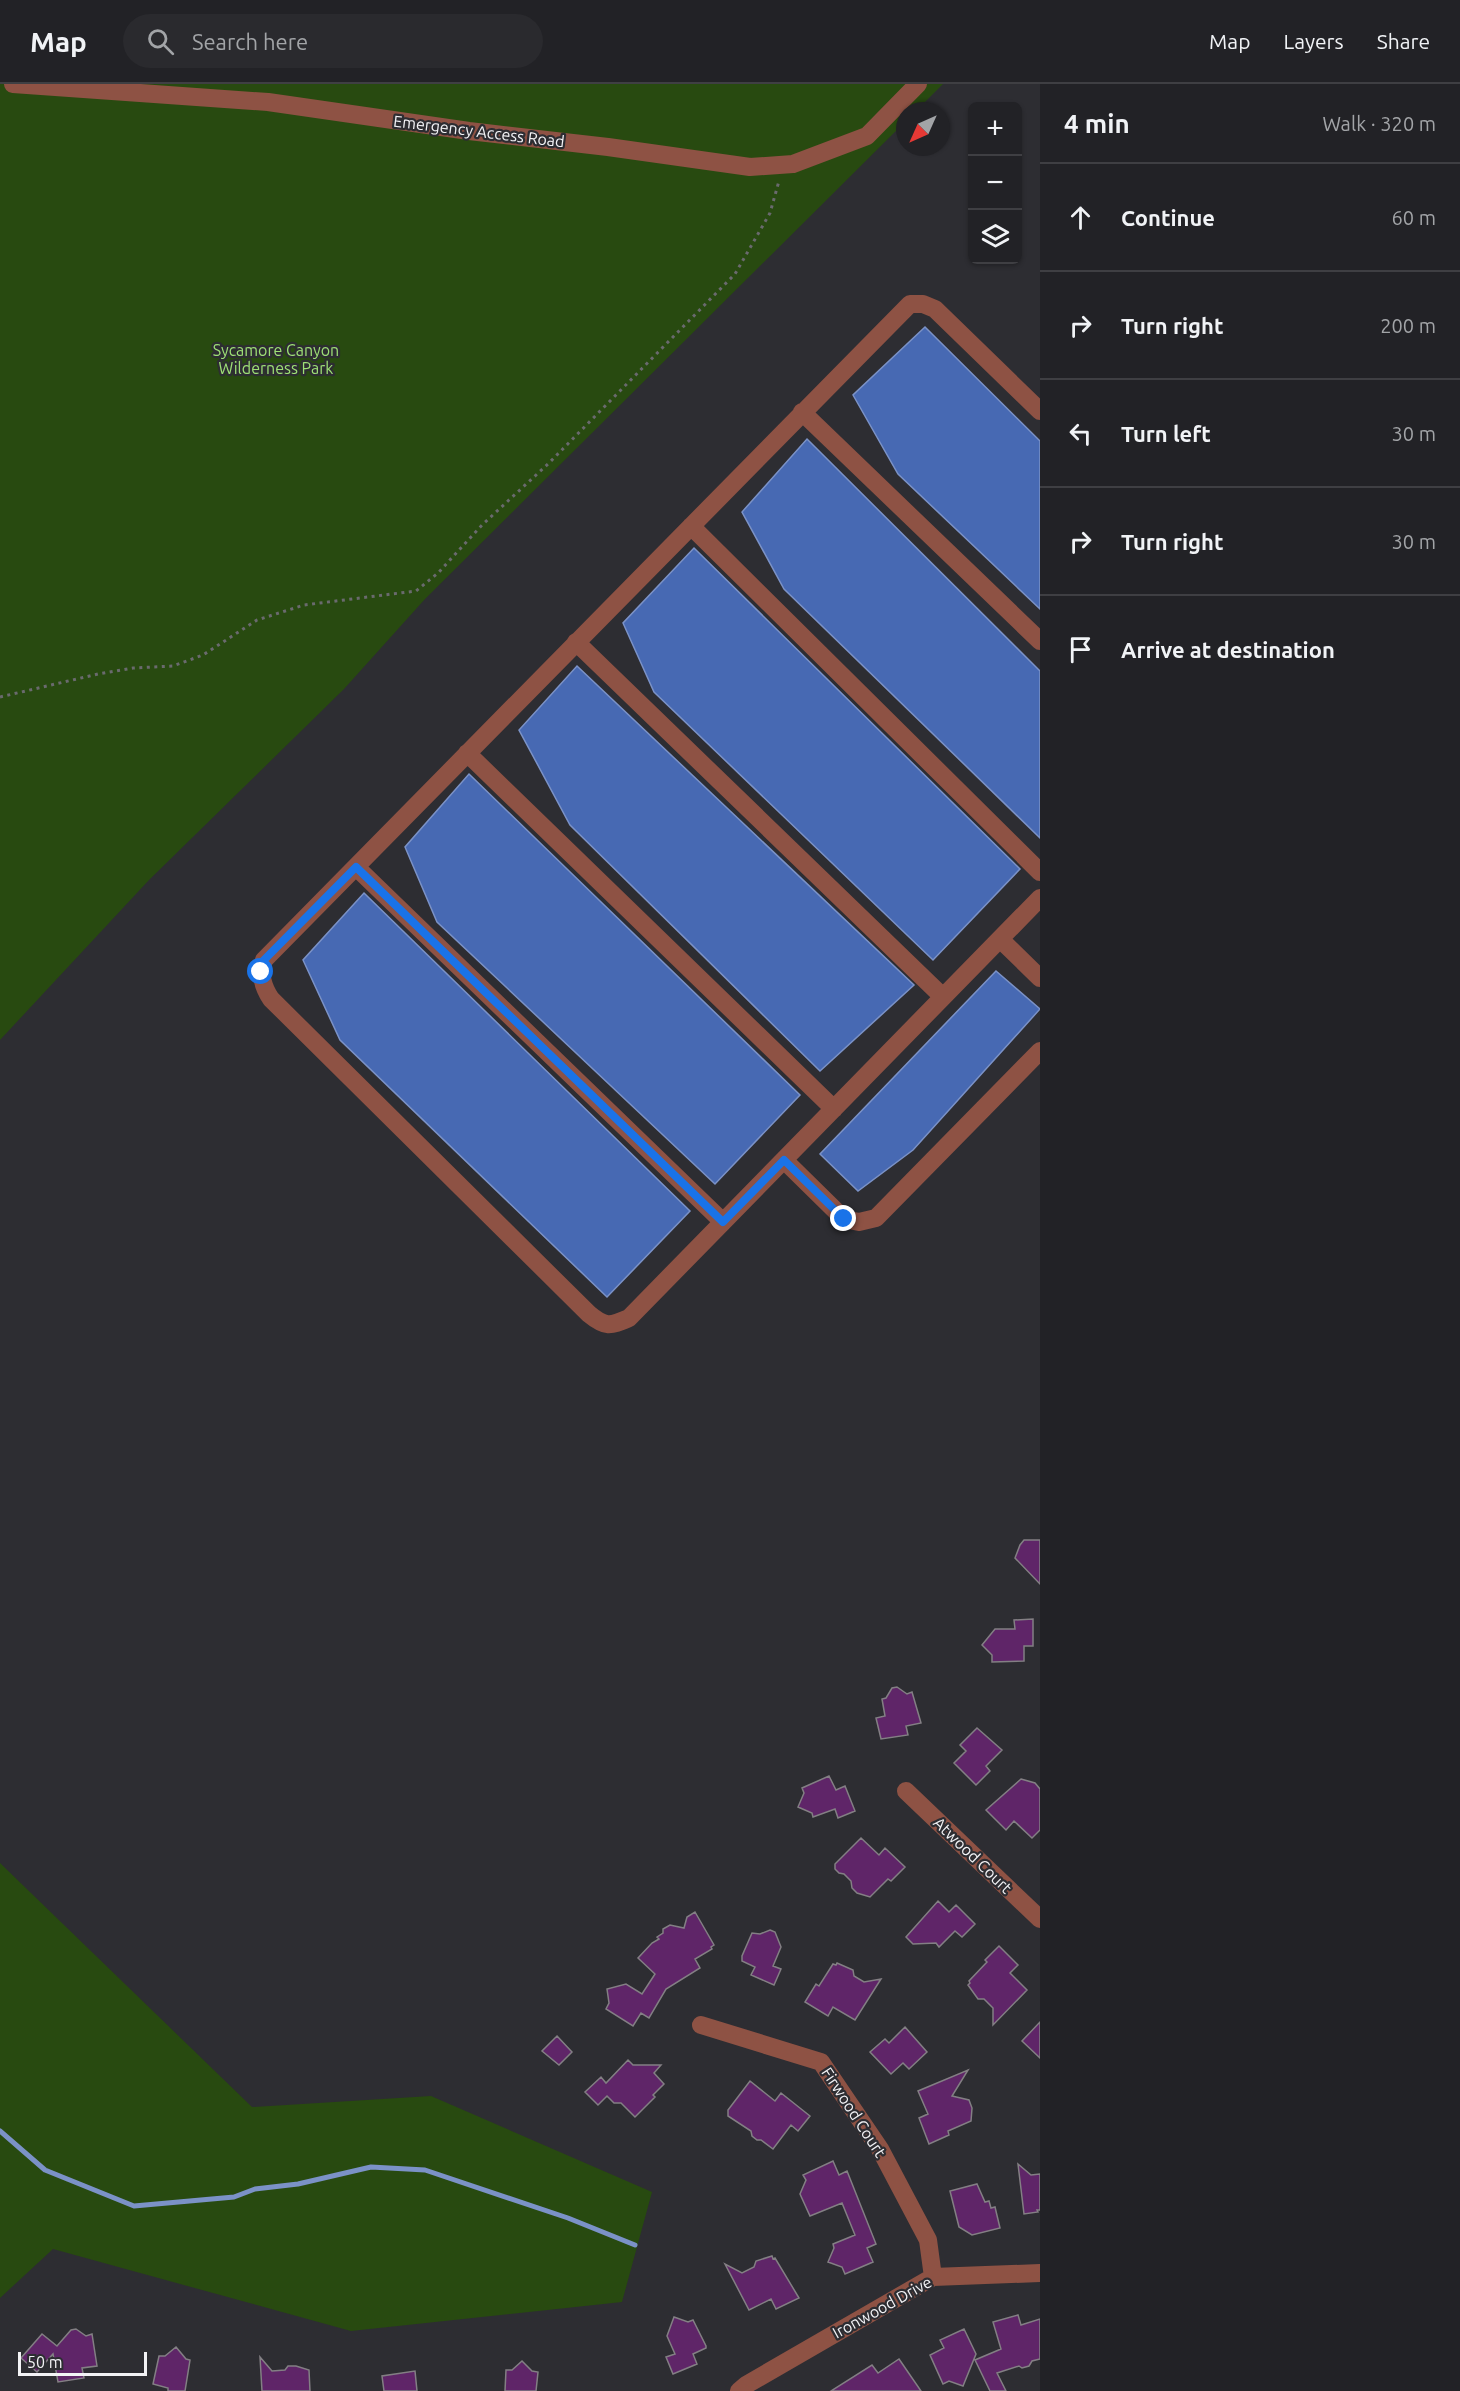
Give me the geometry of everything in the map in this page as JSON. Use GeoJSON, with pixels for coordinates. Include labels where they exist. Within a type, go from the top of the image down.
{"type":"FeatureCollection","features":[{"type":"Feature","properties":{"kind":"street","name":"Emergency Access Road"},"geometry":{"type":"LineString","coordinates":[[13,84],[267,102],[468,131],[608,147],[750,167],[794,164],[867,136],[918,84]]}},
{"type":"Feature","properties":{"kind":"street"},"geometry":{"type":"LineString","coordinates":[[1040,411],[934,309],[923,304],[910,304],[264,960],[261,975],[265,990],[279,1008],[589,1314],[606,1325],[629,1318],[1040,898]]}},
{"type":"Feature","properties":{"kind":"street"},"geometry":{"type":"LineString","coordinates":[[802,412],[1040,641]]}},
{"type":"Feature","properties":{"kind":"street"},"geometry":{"type":"LineString","coordinates":[[691,526],[1040,872]]}},
{"type":"Feature","properties":{"kind":"street"},"geometry":{"type":"LineString","coordinates":[[576,642],[943,997]]}},
{"type":"Feature","properties":{"kind":"street"},"geometry":{"type":"LineString","coordinates":[[467,753],[834,1109]]}},
{"type":"Feature","properties":{"kind":"street"},"geometry":{"type":"LineString","coordinates":[[356,867],[723,1222]]}},
{"type":"Feature","properties":{"kind":"street"},"geometry":{"type":"LineString","coordinates":[[1000,939],[1040,978]]}},
{"type":"Feature","properties":{"kind":"street"},"geometry":{"type":"LineString","coordinates":[[784,1160],[844,1219],[859,1222],[876,1218],[1040,1051]]}},
{"type":"Feature","properties":{"kind":"street","name":"Atwood Court"},"geometry":{"type":"LineString","coordinates":[[906,1791],[1040,1919]]}},
{"type":"Feature","properties":{"kind":"street","name":"Firwood Court"},"geometry":{"type":"LineString","coordinates":[[701,2025],[820,2062],[880,2149],[928,2240],[933,2277]]}},
{"type":"Feature","properties":{"kind":"street","name":"Ironwood Drive"},"geometry":{"type":"LineString","coordinates":[[740,2391],[746,2385],[933,2277],[1040,2273]]}},
{"type":"Feature","properties":{"kind":"path"},"geometry":{"type":"LineString","coordinates":[[0,697],[98,674],[133,668],[173,666],[203,656],[258,620],[304,605],[416,591],[438,573],[482,525],[549,463],[735,274],[770,213],[780,177],[794,164]]}},
{"type":"Feature","properties":{"kind":"green space","name":"Sycamore Canyon Wilderness Park"},"geometry":{"type":"Polygon","coordinates":[[[0,84],[943,84],[925,102],[896,102],[896,131],[425,599],[344,689],[149,880],[0,1040],[0,84]]]}},
{"type":"Feature","properties":{"kind":"green space"},"geometry":{"type":"Polygon","coordinates":[[[0,1863],[252,2107],[431,2096],[652,2192],[622,2302],[351,2331],[53,2249],[0,2298],[0,1863]]]}},
{"type":"Feature","properties":{"kind":"water"},"geometry":{"type":"Polygon","coordinates":[[[925,327],[1040,441],[1040,609],[898,474],[853,395],[925,327]]]}},
{"type":"Feature","properties":{"kind":"water"},"geometry":{"type":"Polygon","coordinates":[[[807,439],[1040,671],[1040,838],[784,589],[742,512],[807,439]]]}},
{"type":"Feature","properties":{"kind":"water"},"geometry":{"type":"Polygon","coordinates":[[[694,548],[1020,869],[933,960],[654,692],[623,623],[694,548]]]}},
{"type":"Feature","properties":{"kind":"water"},"geometry":{"type":"Polygon","coordinates":[[[577,666],[914,985],[820,1071],[570,825],[519,730],[577,666]]]}},
{"type":"Feature","properties":{"kind":"water"},"geometry":{"type":"Polygon","coordinates":[[[469,774],[800,1095],[715,1184],[437,922],[405,847],[469,774]]]}},
{"type":"Feature","properties":{"kind":"water"},"geometry":{"type":"Polygon","coordinates":[[[364,893],[690,1211],[607,1297],[340,1040],[303,960],[364,893]]]}},
{"type":"Feature","properties":{"kind":"water"},"geometry":{"type":"Polygon","coordinates":[[[996,971],[1040,1009],[913,1150],[858,1191],[820,1154],[996,971]]]}},
{"type":"Feature","properties":{"kind":"building"},"geometry":{"type":"Polygon","coordinates":[[[1024,1540],[1040,1540],[1040,1584],[1015,1558],[1024,1540]]]}},
{"type":"Feature","properties":{"kind":"building"},"geometry":{"type":"Polygon","coordinates":[[[1033,1619],[1033,1646],[1024,1646],[1024,1661],[992,1662],[992,1655],[982,1645],[995,1629],[1015,1629],[1014,1620],[1033,1619]]]}},
{"type":"Feature","properties":{"kind":"building"},"geometry":{"type":"Polygon","coordinates":[[[897,1687],[907,1694],[912,1692],[921,1723],[906,1726],[908,1735],[881,1739],[876,1718],[885,1716],[882,1699],[886,1698],[892,1688],[897,1687]]]}},
{"type":"Feature","properties":{"kind":"building"},"geometry":{"type":"Polygon","coordinates":[[[977,1728],[1002,1750],[986,1766],[990,1771],[976,1785],[954,1763],[966,1751],[960,1745],[977,1728]]]}},
{"type":"Feature","properties":{"kind":"building"},"geometry":{"type":"Polygon","coordinates":[[[829,1776],[836,1790],[845,1786],[855,1811],[838,1818],[835,1809],[813,1817],[812,1813],[798,1807],[804,1793],[802,1788],[829,1776]]]}},
{"type":"Feature","properties":{"kind":"building"},"geometry":{"type":"Polygon","coordinates":[[[1021,1779],[1035,1783],[1040,1789],[1040,1830],[1032,1838],[1014,1821],[1006,1830],[986,1810],[1021,1779]]]}},
{"type":"Feature","properties":{"kind":"building"},"geometry":{"type":"Polygon","coordinates":[[[861,1838],[879,1855],[885,1848],[905,1867],[891,1881],[888,1879],[870,1897],[857,1893],[852,1888],[851,1881],[835,1869],[835,1864],[861,1838]]]}},
{"type":"Feature","properties":{"kind":"building"},"geometry":{"type":"Polygon","coordinates":[[[938,1901],[949,1912],[956,1905],[975,1924],[962,1937],[955,1931],[939,1947],[936,1943],[913,1944],[906,1937],[938,1901]]]}},
{"type":"Feature","properties":{"kind":"building"},"geometry":{"type":"Polygon","coordinates":[[[695,1912],[714,1945],[712,1949],[695,1959],[700,1968],[666,1989],[649,2018],[641,2013],[633,2026],[606,2009],[609,2003],[607,1989],[626,1984],[642,1994],[655,1974],[638,1958],[659,1939],[657,1937],[663,1933],[663,1929],[670,1925],[684,1928],[687,1917],[695,1912]]]}},
{"type":"Feature","properties":{"kind":"building"},"geometry":{"type":"Polygon","coordinates":[[[770,1930],[775,1932],[781,1947],[773,1966],[781,1969],[774,1985],[751,1975],[755,1967],[742,1961],[752,1933],[760,1934],[770,1930]]]}},
{"type":"Feature","properties":{"kind":"building"},"geometry":{"type":"Polygon","coordinates":[[[999,1946],[1018,1965],[1010,1973],[1027,1990],[993,2025],[993,2008],[984,1999],[978,1999],[968,1985],[987,1962],[985,1960],[999,1946]]]}},
{"type":"Feature","properties":{"kind":"building"},"geometry":{"type":"Polygon","coordinates":[[[837,1963],[853,1970],[854,1976],[864,1982],[881,1979],[855,2020],[833,2007],[828,2016],[805,2002],[816,1984],[819,1986],[833,1964],[837,1963]]]}},
{"type":"Feature","properties":{"kind":"building"},"geometry":{"type":"Polygon","coordinates":[[[1040,2022],[1040,2058],[1022,2041],[1040,2022]]]}},
{"type":"Feature","properties":{"kind":"building"},"geometry":{"type":"Polygon","coordinates":[[[905,2027],[927,2052],[909,2069],[903,2063],[891,2074],[870,2052],[885,2039],[889,2043],[905,2027]]]}},
{"type":"Feature","properties":{"kind":"building"},"geometry":{"type":"Polygon","coordinates":[[[557,2036],[572,2052],[559,2065],[542,2051],[557,2036]]]}},
{"type":"Feature","properties":{"kind":"building"},"geometry":{"type":"Polygon","coordinates":[[[628,2060],[633,2065],[661,2065],[654,2073],[664,2084],[653,2095],[655,2097],[635,2117],[621,2103],[614,2103],[607,2096],[598,2105],[585,2092],[601,2077],[606,2083],[628,2060]]]}},
{"type":"Feature","properties":{"kind":"building"},"geometry":{"type":"Polygon","coordinates":[[[968,2070],[952,2096],[969,2100],[972,2108],[971,2121],[948,2131],[949,2135],[929,2144],[919,2118],[928,2114],[918,2091],[968,2070]]]}},
{"type":"Feature","properties":{"kind":"building"},"geometry":{"type":"Polygon","coordinates":[[[750,2081],[775,2101],[781,2093],[810,2116],[798,2131],[791,2125],[773,2149],[761,2140],[757,2140],[752,2136],[751,2131],[728,2116],[728,2110],[750,2081]]]}},
{"type":"Feature","properties":{"kind":"building"},"geometry":{"type":"Polygon","coordinates":[[[833,2161],[839,2175],[847,2171],[876,2244],[867,2248],[873,2262],[845,2274],[842,2267],[828,2262],[834,2248],[833,2244],[855,2235],[842,2203],[810,2216],[800,2194],[806,2180],[803,2175],[833,2161]]]}},
{"type":"Feature","properties":{"kind":"building"},"geometry":{"type":"Polygon","coordinates":[[[1018,2164],[1031,2175],[1040,2174],[1040,2210],[1037,2210],[1038,2212],[1024,2214],[1018,2164]]]}},
{"type":"Feature","properties":{"kind":"building"},"geometry":{"type":"Polygon","coordinates":[[[977,2184],[985,2202],[989,2201],[991,2208],[995,2207],[1000,2228],[972,2235],[959,2227],[950,2191],[977,2184]]]}},
{"type":"Feature","properties":{"kind":"building"},"geometry":{"type":"Polygon","coordinates":[[[772,2256],[799,2298],[776,2309],[771,2299],[749,2310],[725,2264],[742,2273],[754,2267],[756,2261],[772,2256]]]}},
{"type":"Feature","properties":{"kind":"building"},"geometry":{"type":"Polygon","coordinates":[[[1018,2315],[1021,2325],[1040,2319],[1040,2359],[1032,2361],[1029,2366],[1022,2368],[1019,2366],[997,2373],[1006,2391],[990,2391],[975,2360],[1001,2349],[993,2322],[1018,2315]]]}},
{"type":"Feature","properties":{"kind":"building"},"geometry":{"type":"Polygon","coordinates":[[[674,2317],[688,2322],[693,2320],[706,2348],[693,2354],[697,2364],[673,2374],[666,2357],[675,2354],[667,2336],[674,2317]]]}},
{"type":"Feature","properties":{"kind":"building"},"geometry":{"type":"Polygon","coordinates":[[[76,2329],[86,2336],[92,2334],[97,2366],[82,2368],[84,2378],[58,2382],[53,2354],[37,2372],[21,2358],[42,2334],[57,2346],[71,2330],[76,2329]]]}},
{"type":"Feature","properties":{"kind":"building"},"geometry":{"type":"Polygon","coordinates":[[[964,2329],[976,2354],[963,2386],[949,2381],[943,2384],[930,2355],[944,2348],[940,2340],[964,2329]]]}},
{"type":"Feature","properties":{"kind":"building"},"geometry":{"type":"Polygon","coordinates":[[[176,2347],[186,2359],[190,2360],[185,2391],[168,2391],[168,2388],[153,2384],[159,2356],[165,2356],[176,2347]]]}},
{"type":"Feature","properties":{"kind":"building"},"geometry":{"type":"Polygon","coordinates":[[[260,2357],[272,2371],[285,2370],[288,2366],[309,2370],[310,2391],[262,2391],[260,2357]]]}},
{"type":"Feature","properties":{"kind":"building"},"geometry":{"type":"Polygon","coordinates":[[[899,2359],[921,2391],[831,2391],[872,2365],[878,2373],[899,2359]]]}},
{"type":"Feature","properties":{"kind":"building"},"geometry":{"type":"Polygon","coordinates":[[[522,2361],[532,2371],[538,2372],[536,2391],[505,2391],[506,2370],[512,2370],[522,2361]]]}},
{"type":"Feature","properties":{"kind":"building"},"geometry":{"type":"Polygon","coordinates":[[[415,2371],[417,2391],[384,2391],[382,2376],[415,2371]]]}},
{"type":"Feature","properties":{"kind":"waterway"},"geometry":{"type":"LineString","coordinates":[[0,2131],[45,2170],[134,2206],[234,2197],[255,2189],[298,2184],[371,2167],[425,2170],[568,2218],[635,2245]]}},
{"type":"Feature","properties":{"kind":"route"},"geometry":{"type":"LineString","coordinates":[[261,972],[264,960],[356,867],[723,1222],[784,1160],[844,1219]]}}]}
